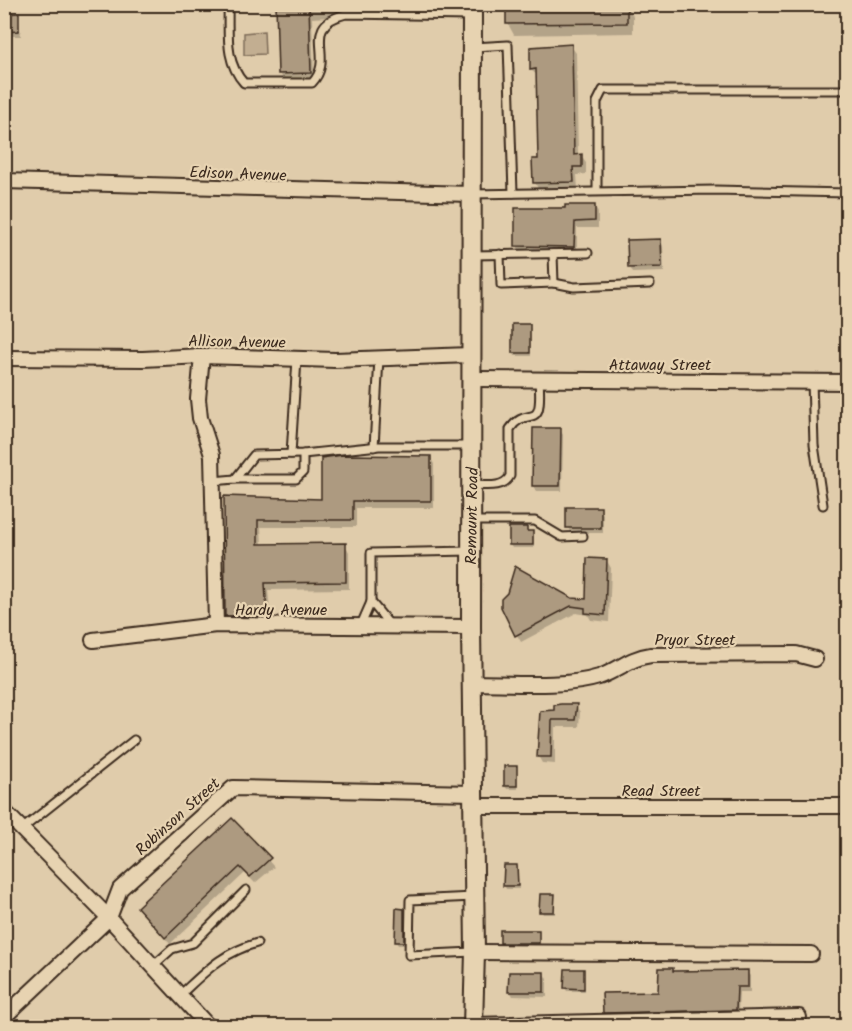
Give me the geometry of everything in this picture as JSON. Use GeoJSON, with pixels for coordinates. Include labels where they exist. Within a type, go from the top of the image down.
{"type":"FeatureCollection","features":[{"type":"Feature","properties":{"kind":"main road","name":"Remount Road"},"geometry":{"type":"LineString","coordinates":[[472,10],[470,355],[475,897],[473,1026]]}},
{"type":"Feature","properties":{"kind":"street","name":"Edison Avenue"},"geometry":{"type":"LineString","coordinates":[[4,181],[471,194]]}},
{"type":"Feature","properties":{"kind":"street","name":"Allison Avenue"},"geometry":{"type":"LineString","coordinates":[[4,358],[143,359],[202,356],[379,358],[470,355]]}},
{"type":"Feature","properties":{"kind":"street"},"geometry":{"type":"LineString","coordinates":[[202,356],[198,399],[200,418],[212,454],[216,625]]}},
{"type":"Feature","properties":{"kind":"street","name":"Attaway Street"},"geometry":{"type":"LineString","coordinates":[[471,380],[848,381]]}},
{"type":"Feature","properties":{"kind":"street","name":"Hardy Avenue"},"geometry":{"type":"LineString","coordinates":[[93,640],[216,625],[471,627]]}},
{"type":"Feature","properties":{"kind":"street","name":"Pryor Street"},"geometry":{"type":"LineString","coordinates":[[472,683],[569,682],[600,676],[634,657],[651,655],[796,654],[815,659]]}},
{"type":"Feature","properties":{"kind":"street","name":"Robinson Street"},"geometry":{"type":"LineString","coordinates":[[4,1017],[109,918],[120,889],[233,788],[474,800]]}},
{"type":"Feature","properties":{"kind":"street","name":"Read Street"},"geometry":{"type":"LineString","coordinates":[[474,800],[848,806]]}},
{"type":"Feature","properties":{"kind":"street"},"geometry":{"type":"LineString","coordinates":[[4,811],[109,918],[208,1026]]}},
{"type":"Feature","properties":{"kind":"street"},"geometry":{"type":"LineString","coordinates":[[475,952],[811,954]]}},
{"type":"Feature","properties":{"kind":"street"},"geometry":{"type":"LineString","coordinates":[[473,1026],[799,1017]]}},
{"type":"Feature","properties":{"kind":"lane"},"geometry":{"type":"LineString","coordinates":[[228,4],[229,58],[234,72],[244,83],[312,83],[319,76],[321,30],[324,23],[333,17],[346,14],[472,10]]}},
{"type":"Feature","properties":{"kind":"lane"},"geometry":{"type":"LineString","coordinates":[[472,47],[508,45],[513,193]]}},
{"type":"Feature","properties":{"kind":"lane"},"geometry":{"type":"LineString","coordinates":[[597,191],[597,102],[603,90],[848,90]]}},
{"type":"Feature","properties":{"kind":"lane"},"geometry":{"type":"LineString","coordinates":[[471,194],[715,190],[848,193]]}},
{"type":"Feature","properties":{"kind":"lane"},"geometry":{"type":"LineString","coordinates":[[471,255],[588,253]]}},
{"type":"Feature","properties":{"kind":"lane"},"geometry":{"type":"LineString","coordinates":[[500,254],[501,285],[554,283],[574,287],[650,284]]}},
{"type":"Feature","properties":{"kind":"lane"},"geometry":{"type":"LineString","coordinates":[[554,254],[554,283]]}},
{"type":"Feature","properties":{"kind":"lane"},"geometry":{"type":"LineString","coordinates":[[291,454],[297,358]]}},
{"type":"Feature","properties":{"kind":"lane"},"geometry":{"type":"LineString","coordinates":[[374,447],[379,358]]}},
{"type":"Feature","properties":{"kind":"lane"},"geometry":{"type":"LineString","coordinates":[[471,485],[498,485],[507,482],[510,476],[510,429],[514,423],[537,414],[541,407],[539,380]]}},
{"type":"Feature","properties":{"kind":"lane"},"geometry":{"type":"LineString","coordinates":[[812,381],[814,445],[823,506]]}},
{"type":"Feature","properties":{"kind":"lane"},"geometry":{"type":"LineString","coordinates":[[235,479],[246,462],[254,455],[303,454],[374,447],[472,446]]}},
{"type":"Feature","properties":{"kind":"lane"},"geometry":{"type":"LineString","coordinates":[[213,481],[296,479],[303,472],[303,454]]}},
{"type":"Feature","properties":{"kind":"lane"},"geometry":{"type":"LineString","coordinates":[[471,521],[536,521],[562,537],[583,536]]}},
{"type":"Feature","properties":{"kind":"lane"},"geometry":{"type":"LineString","coordinates":[[360,627],[371,602],[371,553],[471,551]]}},
{"type":"Feature","properties":{"kind":"lane"},"geometry":{"type":"LineString","coordinates":[[371,602],[391,627]]}},
{"type":"Feature","properties":{"kind":"lane"},"geometry":{"type":"LineString","coordinates":[[22,829],[134,740]]}},
{"type":"Feature","properties":{"kind":"lane"},"geometry":{"type":"LineString","coordinates":[[153,966],[172,948],[193,943],[246,890]]}},
{"type":"Feature","properties":{"kind":"lane"},"geometry":{"type":"LineString","coordinates":[[475,897],[410,900],[409,955],[475,952]]}},
{"type":"Feature","properties":{"kind":"lane"},"geometry":{"type":"LineString","coordinates":[[180,995],[222,957],[236,949],[257,944]]}},
{"type":"Feature","properties":{"kind":"shaded area"},"geometry":{"type":"Polygon","coordinates":[[[264,31],[265,54],[244,55],[244,33],[264,31]]]}},
{"type":"Feature","properties":{"kind":"building"},"geometry":{"type":"Polygon","coordinates":[[[276,4],[309,4],[311,73],[278,74],[276,4]]]}},
{"type":"Feature","properties":{"kind":"building"},"geometry":{"type":"Polygon","coordinates":[[[627,4],[627,23],[506,24],[506,5],[627,4]]]}},
{"type":"Feature","properties":{"kind":"building"},"geometry":{"type":"Polygon","coordinates":[[[19,13],[19,31],[4,32],[4,14],[19,13]]]}},
{"type":"Feature","properties":{"kind":"building"},"geometry":{"type":"Polygon","coordinates":[[[572,44],[574,155],[582,154],[582,167],[573,167],[574,182],[533,183],[532,159],[538,159],[536,69],[530,70],[530,47],[572,44]]]}},
{"type":"Feature","properties":{"kind":"building"},"geometry":{"type":"Polygon","coordinates":[[[565,205],[595,205],[595,221],[575,222],[574,247],[515,246],[515,208],[565,208],[565,205]]]}},
{"type":"Feature","properties":{"kind":"building"},"geometry":{"type":"Polygon","coordinates":[[[661,239],[662,267],[628,268],[627,240],[661,239]]]}},
{"type":"Feature","properties":{"kind":"building"},"geometry":{"type":"Polygon","coordinates":[[[512,324],[530,324],[530,353],[512,353],[512,324]]]}},
{"type":"Feature","properties":{"kind":"building"},"geometry":{"type":"Polygon","coordinates":[[[533,428],[561,428],[560,486],[532,486],[533,428]]]}},
{"type":"Feature","properties":{"kind":"building"},"geometry":{"type":"Polygon","coordinates":[[[343,455],[431,456],[431,501],[353,501],[353,520],[258,520],[258,544],[346,543],[346,582],[265,583],[267,615],[225,616],[224,496],[321,499],[321,458],[343,455]]]}},
{"type":"Feature","properties":{"kind":"building"},"geometry":{"type":"Polygon","coordinates":[[[566,507],[601,507],[601,528],[566,528],[566,507]]]}},
{"type":"Feature","properties":{"kind":"building"},"geometry":{"type":"Polygon","coordinates":[[[509,527],[527,527],[527,531],[533,531],[533,545],[509,545],[509,527]]]}},
{"type":"Feature","properties":{"kind":"building"},"geometry":{"type":"Polygon","coordinates":[[[587,558],[607,559],[605,615],[585,613],[585,608],[571,606],[515,636],[501,607],[501,599],[507,593],[515,566],[572,598],[586,599],[587,558]]]}},
{"type":"Feature","properties":{"kind":"building"},"geometry":{"type":"Polygon","coordinates":[[[577,704],[575,720],[552,720],[551,757],[537,757],[540,711],[554,710],[554,705],[577,704]]]}},
{"type":"Feature","properties":{"kind":"building"},"geometry":{"type":"Polygon","coordinates":[[[504,766],[517,766],[517,786],[504,786],[504,766]]]}},
{"type":"Feature","properties":{"kind":"building"},"geometry":{"type":"Polygon","coordinates":[[[232,818],[271,858],[250,877],[240,867],[165,938],[137,907],[232,818]]]}},
{"type":"Feature","properties":{"kind":"building"},"geometry":{"type":"Polygon","coordinates":[[[504,865],[517,865],[518,886],[503,886],[504,865]]]}},
{"type":"Feature","properties":{"kind":"building"},"geometry":{"type":"Polygon","coordinates":[[[540,894],[555,894],[554,912],[539,912],[540,894]]]}},
{"type":"Feature","properties":{"kind":"building"},"geometry":{"type":"Polygon","coordinates":[[[396,908],[404,909],[404,942],[395,942],[396,908]]]}},
{"type":"Feature","properties":{"kind":"building"},"geometry":{"type":"Polygon","coordinates":[[[500,930],[539,930],[539,943],[500,943],[500,930]]]}},
{"type":"Feature","properties":{"kind":"building"},"geometry":{"type":"Polygon","coordinates":[[[659,968],[673,968],[673,971],[748,970],[748,987],[737,987],[736,1010],[603,1013],[602,993],[658,992],[659,968]]]}},
{"type":"Feature","properties":{"kind":"building"},"geometry":{"type":"Polygon","coordinates":[[[565,969],[584,969],[584,989],[564,988],[565,969]]]}},
{"type":"Feature","properties":{"kind":"building"},"geometry":{"type":"Polygon","coordinates":[[[509,972],[544,972],[544,992],[508,992],[509,972]]]}}]}
